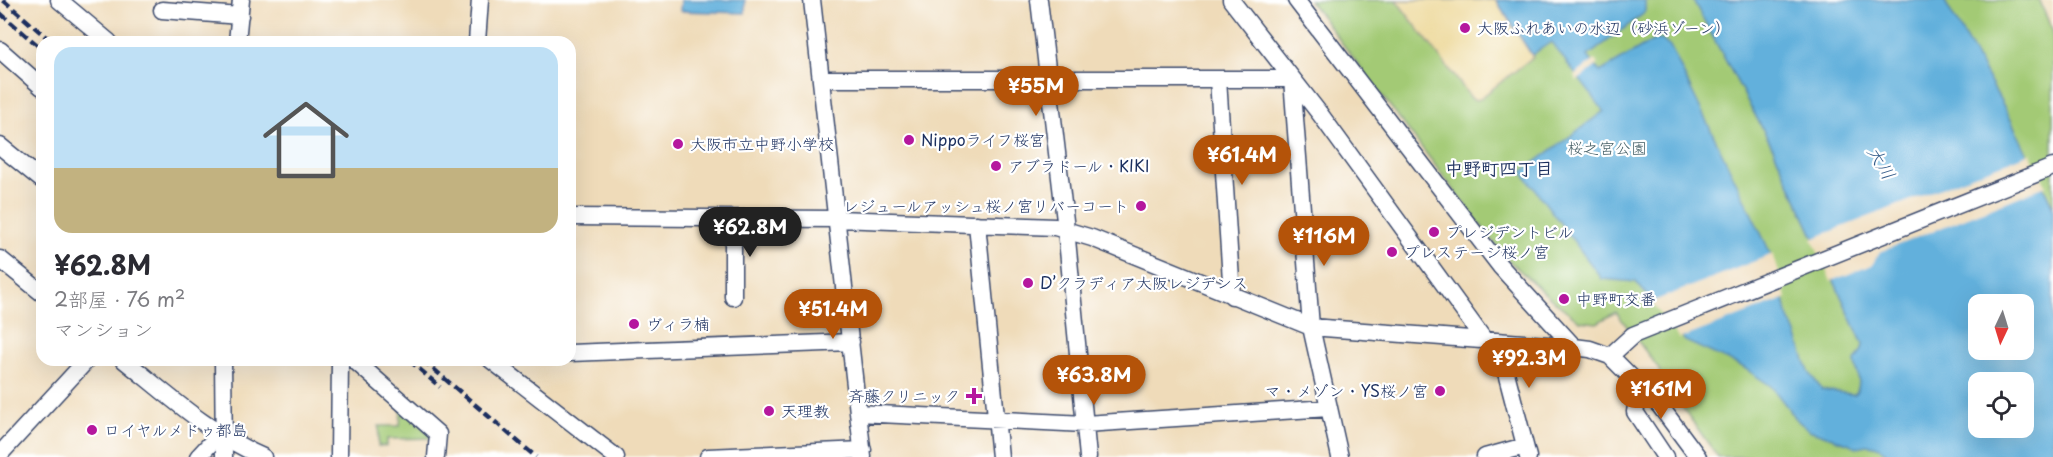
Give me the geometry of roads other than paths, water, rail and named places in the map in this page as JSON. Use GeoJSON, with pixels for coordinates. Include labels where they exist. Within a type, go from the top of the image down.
{"type":"FeatureCollection","features":[{"type":"Feature","properties":{"kind":"street"},"geometry":{"type":"LineString","coordinates":[[59,0],[102,36]]}},
{"type":"Feature","properties":{"kind":"street"},"geometry":{"type":"LineString","coordinates":[[477,36],[480,0]]}},
{"type":"Feature","properties":{"kind":"street"},"geometry":{"type":"LineString","coordinates":[[708,457],[863,454],[812,0]]}},
{"type":"Feature","properties":{"kind":"street"},"geometry":{"type":"LineString","coordinates":[[1039,0],[1066,229],[1089,457]]}},
{"type":"Feature","properties":{"kind":"street"},"geometry":{"type":"LineString","coordinates":[[1231,0],[1492,341],[1527,451],[1485,457]]}},
{"type":"Feature","properties":{"kind":"street"},"geometry":{"type":"LineString","coordinates":[[1296,0],[1500,266],[1574,347]]}},
{"type":"Feature","properties":{"kind":"street"},"geometry":{"type":"LineString","coordinates":[[162,10],[240,8],[238,36]]}},
{"type":"Feature","properties":{"kind":"street"},"geometry":{"type":"LineString","coordinates":[[0,50],[36,82]]}},
{"type":"Feature","properties":{"kind":"street"},"geometry":{"type":"LineString","coordinates":[[821,78],[1292,79]]}},
{"type":"Feature","properties":{"kind":"street"},"geometry":{"type":"LineString","coordinates":[[1218,79],[1232,296]]}},
{"type":"Feature","properties":{"kind":"street"},"geometry":{"type":"LineString","coordinates":[[1292,79],[1311,327],[1340,457]]}},
{"type":"Feature","properties":{"kind":"street"},"geometry":{"type":"LineString","coordinates":[[0,146],[36,175]]}},
{"type":"Feature","properties":{"kind":"street"},"geometry":{"type":"LineString","coordinates":[[1610,356],[1633,335],[2053,167]]}},
{"type":"Feature","properties":{"kind":"street"},"geometry":{"type":"LineString","coordinates":[[576,218],[838,219],[1066,229],[1311,327],[1574,347],[1590,349],[1610,356],[1660,406],[1698,457]]}},
{"type":"Feature","properties":{"kind":"street"},"geometry":{"type":"LineString","coordinates":[[733,218],[733,297]]}},
{"type":"Feature","properties":{"kind":"street"},"geometry":{"type":"LineString","coordinates":[[977,224],[1000,457]]}},
{"type":"Feature","properties":{"kind":"street"},"geometry":{"type":"LineString","coordinates":[[0,259],[36,288]]}},
{"type":"Feature","properties":{"kind":"street"},"geometry":{"type":"LineString","coordinates":[[576,353],[851,342]]}},
{"type":"Feature","properties":{"kind":"street"},"geometry":{"type":"LineString","coordinates":[[0,454],[81,366]]}},
{"type":"Feature","properties":{"kind":"street"},"geometry":{"type":"LineString","coordinates":[[131,366],[206,426],[224,438],[263,457]]}},
{"type":"Feature","properties":{"kind":"street"},"geometry":{"type":"LineString","coordinates":[[223,366],[224,457]]}},
{"type":"Feature","properties":{"kind":"street"},"geometry":{"type":"LineString","coordinates":[[339,457],[340,366]]}},
{"type":"Feature","properties":{"kind":"street"},"geometry":{"type":"LineString","coordinates":[[361,366],[438,434],[436,457]]}},
{"type":"Feature","properties":{"kind":"street"},"geometry":{"type":"LineString","coordinates":[[506,366],[616,457]]}},
{"type":"Feature","properties":{"kind":"street"},"geometry":{"type":"LineString","coordinates":[[1640,386],[1635,412],[1665,457]]}},
{"type":"Feature","properties":{"kind":"street"},"geometry":{"type":"LineString","coordinates":[[858,413],[1085,424],[1329,408]]}},
{"type":"Feature","properties":{"kind":"street"},"geometry":{"type":"LineString","coordinates":[[198,457],[211,443],[224,438]]}},
{"type":"Feature","properties":{"kind":"water"},"geometry":{"type":"Polygon","coordinates":[[[681,0],[745,0],[745,13],[680,11],[681,0]]]}},
{"type":"Feature","properties":{"kind":"water","name":"大川"},"geometry":{"type":"Polygon","coordinates":[[[1496,0],[1645,0],[1643,14],[1588,56],[1600,72],[1654,40],[1662,40],[1671,48],[1770,252],[1787,314],[1809,372],[1822,390],[1855,394],[1859,382],[1855,361],[1863,344],[1773,148],[1693,0],[1944,0],[2007,112],[2053,207],[2053,457],[1890,457],[1883,450],[1874,446],[1865,445],[1855,448],[1850,444],[1809,430],[1798,421],[1771,386],[1741,366],[1685,341],[1636,282],[1602,279],[1522,172],[1604,111],[1551,42],[1532,55],[1496,0]]]}},
{"type":"Feature","properties":{"kind":"railway"},"geometry":{"type":"LineString","coordinates":[[3,0],[45,36]]}},
{"type":"Feature","properties":{"kind":"railway"},"geometry":{"type":"LineString","coordinates":[[0,13],[36,44]]}},
{"type":"Feature","properties":{"kind":"railway"},"geometry":{"type":"LineString","coordinates":[[416,366],[440,387]]}},
{"type":"Feature","properties":{"kind":"railway"},"geometry":{"type":"LineString","coordinates":[[430,366],[536,457]]}},
{"type":"Feature","properties":{"kind":"place","name":"大阪ふれあいの水辺（砂浜ゾーン）"},"geometry":{"type":"Point","coordinates":[1465,28]}},
{"type":"Feature","properties":{"kind":"place","name":"Nippoライフ桜宮"},"geometry":{"type":"Point","coordinates":[909,140]}},
{"type":"Feature","properties":{"kind":"place","name":"大阪市立中野小学校"},"geometry":{"type":"Point","coordinates":[678,144]}},
{"type":"Feature","properties":{"kind":"place","name":"アブラドール・KIKI"},"geometry":{"type":"Point","coordinates":[996,166]}},
{"type":"Feature","properties":{"kind":"place","name":"レジュールアッシュ桜ノ宮リバーコート"},"geometry":{"type":"Point","coordinates":[1141,206]}},
{"type":"Feature","properties":{"kind":"place","name":"プレジデントビル"},"geometry":{"type":"Point","coordinates":[1434,232]}},
{"type":"Feature","properties":{"kind":"place","name":"プレステージ桜ノ宮"},"geometry":{"type":"Point","coordinates":[1392,252]}},
{"type":"Feature","properties":{"kind":"place","name":"D’クラディア大阪レジデンス"},"geometry":{"type":"Point","coordinates":[1028,283]}},
{"type":"Feature","properties":{"kind":"place","name":"中野町交番"},"geometry":{"type":"Point","coordinates":[1564,299]}},
{"type":"Feature","properties":{"kind":"place","name":"ヴィラ楠"},"geometry":{"type":"Point","coordinates":[634,324]}},
{"type":"Feature","properties":{"kind":"place","name":"マ・メゾン・YS桜ノ宮"},"geometry":{"type":"Point","coordinates":[1440,391]}},
{"type":"Feature","properties":{"kind":"place","name":"斉藤クリニック"},"geometry":{"type":"Point","coordinates":[974,396]}},
{"type":"Feature","properties":{"kind":"place","name":"天理教"},"geometry":{"type":"Point","coordinates":[769,411]}},
{"type":"Feature","properties":{"kind":"place","name":"ロイヤルメドゥ都島"},"geometry":{"type":"Point","coordinates":[92,430]}},
{"type":"Feature","properties":{"kind":"district","name":"中野町四丁目"},"geometry":{"type":"Point","coordinates":[1499,169]}},
{"type":"Feature","properties":{"kind":"park label","name":"桜之宮公園"},"geometry":{"type":"Point","coordinates":[1607,148]}}]}
